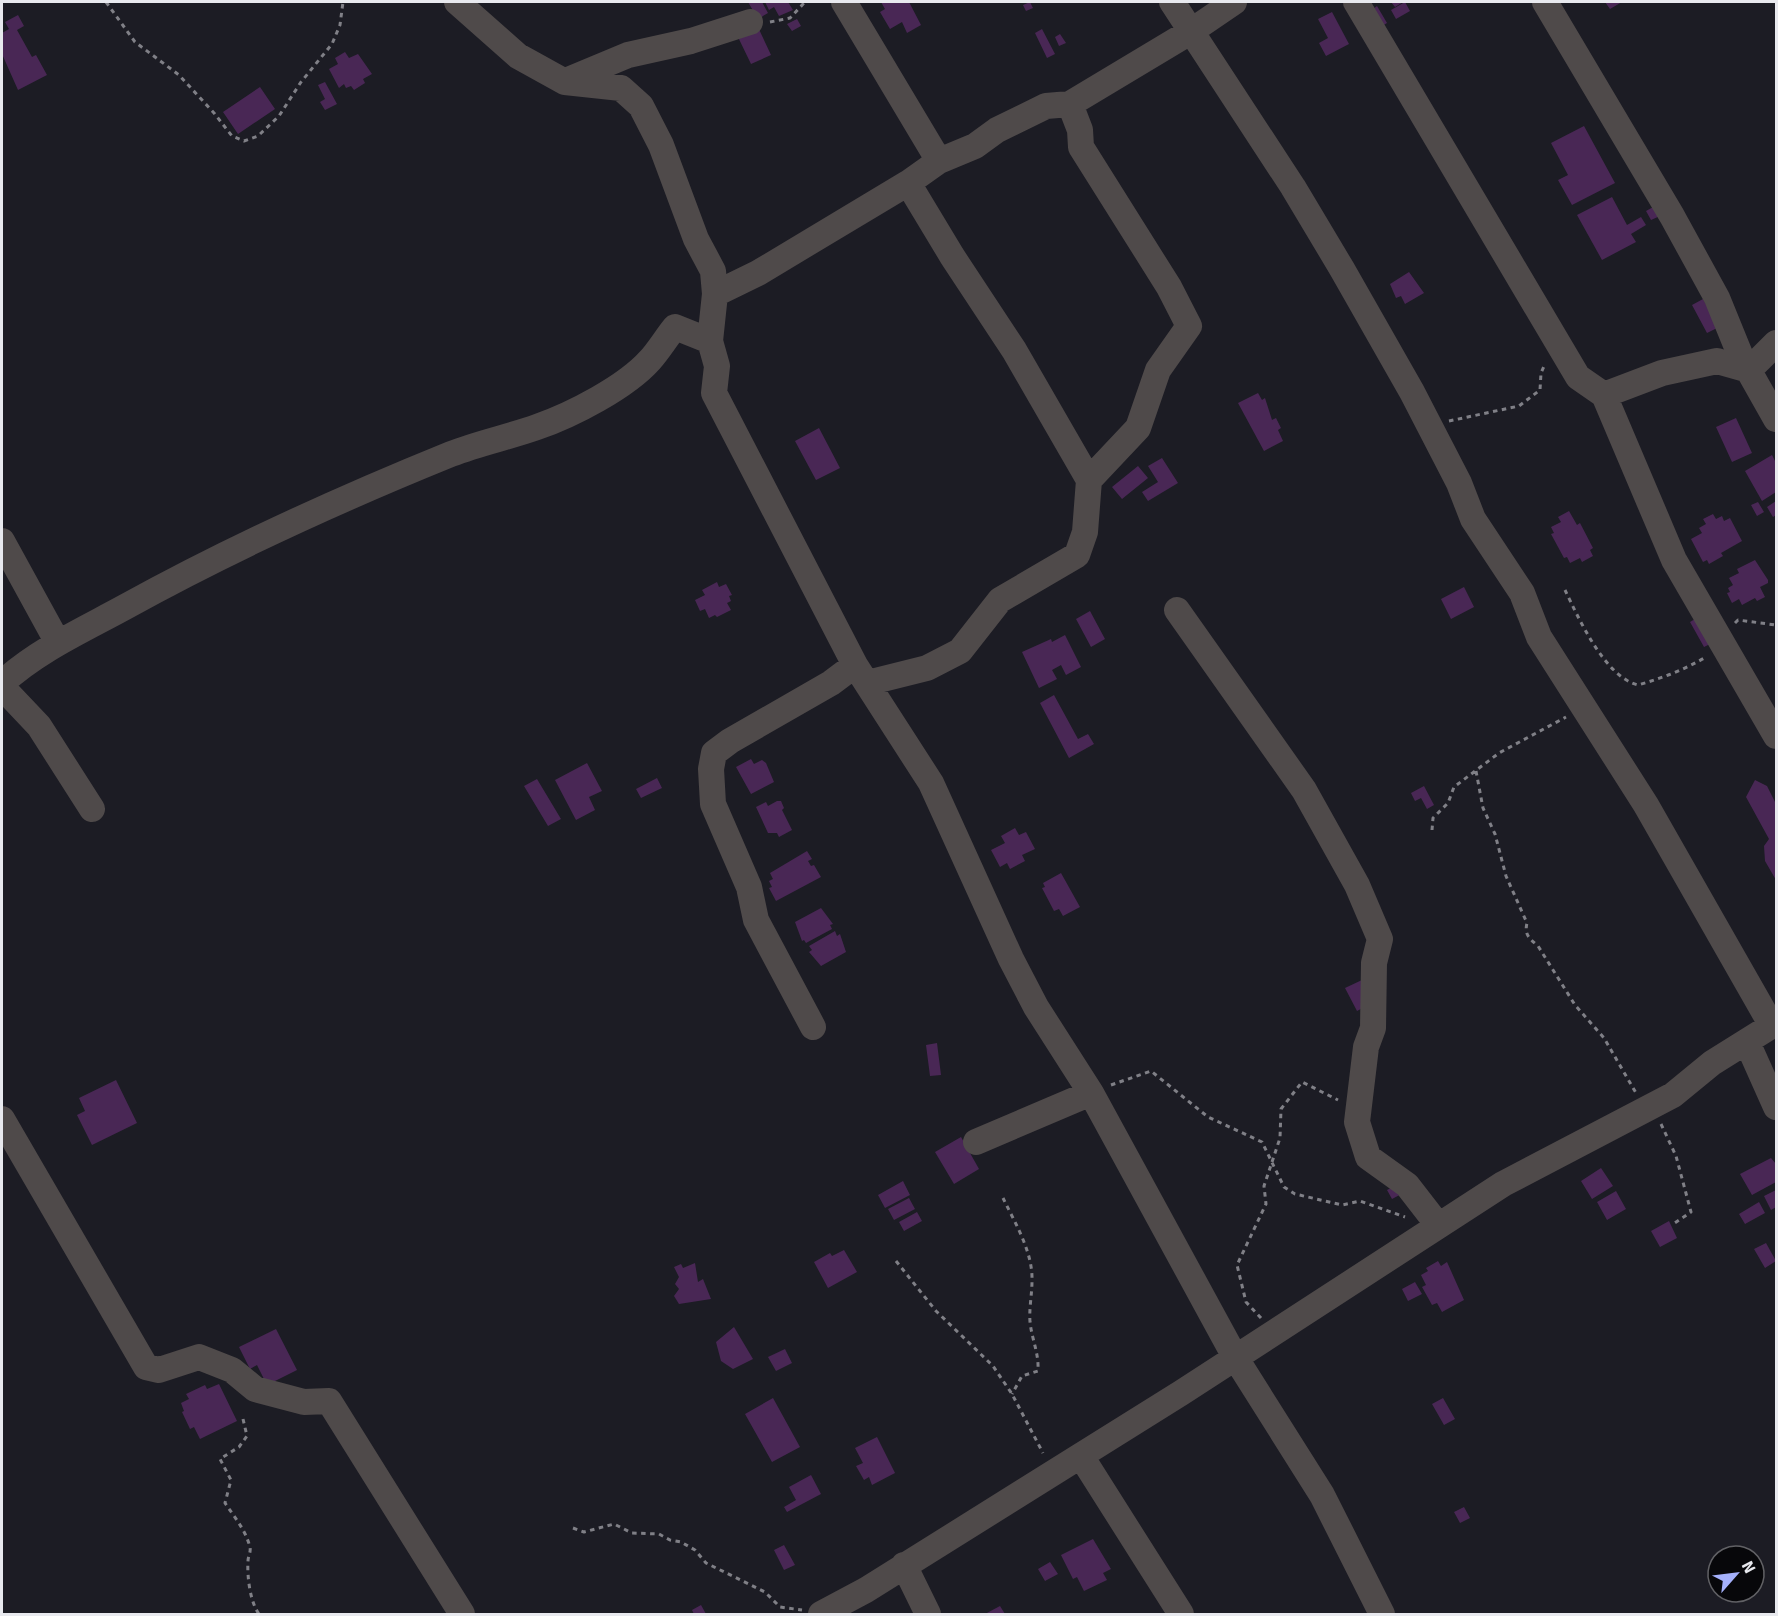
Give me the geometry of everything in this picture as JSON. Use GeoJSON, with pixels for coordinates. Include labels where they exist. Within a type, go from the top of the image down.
{"type":"FeatureCollection","features":[{"type":"Feature","properties":{"kind":"street"},"geometry":{"type":"LineString","coordinates":[[457,2],[518,56],[565,82],[621,88],[641,106],[661,145],[696,239],[713,271],[715,294],[710,341],[717,366],[714,393],[861,674],[931,783],[1011,959],[1036,1007],[1091,1093],[1235,1357],[1322,1495],[1383,1614]]}},
{"type":"Feature","properties":{"kind":"street"},"geometry":{"type":"LineString","coordinates":[[844,2],[939,161]]}},
{"type":"Feature","properties":{"kind":"street"},"geometry":{"type":"LineString","coordinates":[[821,1614],[866,1590],[1081,1456],[1503,1184],[1660,1109],[1673,1095],[1712,1063],[1774,1025],[1646,805],[1539,637],[1522,593],[1473,519],[1459,483],[1342,269],[1293,187],[1172,2]]}},
{"type":"Feature","properties":{"kind":"street"},"geometry":{"type":"LineString","coordinates":[[715,294],[758,273],[908,183],[939,161],[975,146],[997,130],[1028,117],[1046,106],[1070,104],[1190,32],[1234,2]]}},
{"type":"Feature","properties":{"kind":"street"},"geometry":{"type":"LineString","coordinates":[[1356,2],[1578,377],[1604,395],[1674,560],[1776,736]]}},
{"type":"Feature","properties":{"kind":"street"},"geometry":{"type":"LineString","coordinates":[[1545,2],[1672,216],[1717,298],[1749,370],[1776,419]]}},
{"type":"Feature","properties":{"kind":"street"},"geometry":{"type":"LineString","coordinates":[[565,82],[628,55],[691,41],[750,22]]}},
{"type":"Feature","properties":{"kind":"street"},"geometry":{"type":"LineString","coordinates":[[1070,104],[1080,130],[1082,147],[1169,287],[1189,326],[1158,370],[1138,428],[1089,480]]}},
{"type":"Feature","properties":{"kind":"street"},"geometry":{"type":"LineString","coordinates":[[813,1027],[756,920],[749,887],[713,804],[711,769],[714,753],[730,741],[831,682],[861,674],[927,668],[960,651],[1000,600],[1077,555],[1085,532],[1089,480],[1014,350],[952,256],[908,183]]}},
{"type":"Feature","properties":{"kind":"street"},"geometry":{"type":"LineString","coordinates":[[92,809],[39,726],[2,685],[30,659],[177,578],[265,536],[449,455],[540,426],[580,408],[625,380],[649,361],[675,327],[710,341]]}},
{"type":"Feature","properties":{"kind":"street"},"geometry":{"type":"LineString","coordinates":[[1749,370],[1776,343]]}},
{"type":"Feature","properties":{"kind":"street"},"geometry":{"type":"LineString","coordinates":[[1604,395],[1662,373],[1717,361],[1749,370]]}},
{"type":"Feature","properties":{"kind":"street"},"geometry":{"type":"LineString","coordinates":[[2,541],[58,643]]}},
{"type":"Feature","properties":{"kind":"street"},"geometry":{"type":"LineString","coordinates":[[1176,610],[1304,790],[1358,885],[1380,939],[1374,963],[1373,1028],[1366,1047],[1358,1111],[1358,1132],[1366,1147],[1368,1157],[1407,1185],[1438,1225]]}},
{"type":"Feature","properties":{"kind":"street"},"geometry":{"type":"LineString","coordinates":[[1747,1042],[1776,1107]]}},
{"type":"Feature","properties":{"kind":"street"},"geometry":{"type":"LineString","coordinates":[[976,1142],[1091,1093]]}},
{"type":"Feature","properties":{"kind":"street"},"geometry":{"type":"LineString","coordinates":[[2,1119],[146,1367],[159,1370],[199,1357],[232,1371],[255,1389],[304,1402],[329,1401],[462,1614]]}},
{"type":"Feature","properties":{"kind":"street"},"geometry":{"type":"LineString","coordinates":[[1081,1456],[1181,1614]]}},
{"type":"Feature","properties":{"kind":"street"},"geometry":{"type":"LineString","coordinates":[[904,1565],[928,1614]]}},
{"type":"Feature","properties":{"kind":"path"},"geometry":{"type":"LineString","coordinates":[[105,2],[135,42],[179,75],[214,112],[232,136],[244,141],[258,136],[279,116],[301,82],[332,44],[340,25],[343,2]]}},
{"type":"Feature","properties":{"kind":"path"},"geometry":{"type":"LineString","coordinates":[[1427,423],[1457,421],[1519,406],[1540,390],[1540,373],[1547,359]]}},
{"type":"Feature","properties":{"kind":"path"},"geometry":{"type":"LineString","coordinates":[[1565,590],[1602,656],[1618,675],[1638,685],[1656,677],[1678,673],[1710,655],[1738,620],[1776,625]]}},
{"type":"Feature","properties":{"kind":"path"},"geometry":{"type":"LineString","coordinates":[[1432,830],[1434,814],[1448,803],[1454,787],[1499,753],[1583,706]]}},
{"type":"Feature","properties":{"kind":"path"},"geometry":{"type":"LineString","coordinates":[[1476,771],[1483,808],[1495,834],[1506,876],[1527,923],[1525,930],[1530,940],[1538,946],[1575,1005],[1604,1038],[1635,1090],[1637,1099],[1660,1109],[1691,1212],[1673,1224]]}},
{"type":"Feature","properties":{"kind":"path"},"geometry":{"type":"LineString","coordinates":[[1091,1093],[1151,1071],[1208,1117],[1262,1142],[1284,1187],[1295,1194],[1342,1205],[1360,1201],[1406,1217]]}},
{"type":"Feature","properties":{"kind":"path"},"geometry":{"type":"LineString","coordinates":[[1274,1332],[1246,1302],[1237,1265],[1266,1204],[1264,1186],[1282,1129],[1281,1109],[1302,1082],[1358,1111]]}},
{"type":"Feature","properties":{"kind":"path"},"geometry":{"type":"LineString","coordinates":[[1003,1198],[1020,1234],[1031,1269],[1030,1323],[1032,1339],[1039,1355],[1038,1371],[1022,1376],[1012,1394]]}},
{"type":"Feature","properties":{"kind":"path"},"geometry":{"type":"LineString","coordinates":[[896,1261],[936,1311],[993,1366],[1012,1394],[1053,1473]]}},
{"type":"Feature","properties":{"kind":"path"},"geometry":{"type":"LineString","coordinates":[[243,1419],[247,1436],[239,1447],[220,1459],[231,1480],[225,1503],[244,1528],[251,1550],[248,1562],[249,1585],[259,1614]]}},
{"type":"Feature","properties":{"kind":"path"},"geometry":{"type":"LineString","coordinates":[[573,1528],[584,1532],[614,1524],[632,1533],[659,1534],[670,1540],[681,1542],[695,1550],[706,1563],[765,1592],[780,1607],[821,1614]]}},
{"type":"Feature","properties":{"kind":"building"},"geometry":{"type":"Polygon","coordinates":[[[748,2],[762,2],[768,13],[758,19],[748,2]]]}},
{"type":"Feature","properties":{"kind":"building"},"geometry":{"type":"Polygon","coordinates":[[[765,2],[788,2],[793,10],[779,16],[774,7],[769,10],[765,2]]]}},
{"type":"Feature","properties":{"kind":"building"},"geometry":{"type":"Polygon","coordinates":[[[881,2],[909,2],[921,25],[907,33],[902,22],[890,29],[880,12],[885,9],[881,2]]]}},
{"type":"Feature","properties":{"kind":"building"},"geometry":{"type":"Polygon","coordinates":[[[1030,2],[1033,8],[1026,11],[1023,5],[1030,2]]]}},
{"type":"Feature","properties":{"kind":"building"},"geometry":{"type":"Polygon","coordinates":[[[1391,2],[1403,2],[1395,7],[1391,2]]]}},
{"type":"Feature","properties":{"kind":"building"},"geometry":{"type":"Polygon","coordinates":[[[1405,2],[1410,11],[1396,19],[1391,10],[1405,2]]]}},
{"type":"Feature","properties":{"kind":"building"},"geometry":{"type":"Polygon","coordinates":[[[1605,2],[1622,2],[1610,9],[1605,2]]]}},
{"type":"Feature","properties":{"kind":"building"},"geometry":{"type":"Polygon","coordinates":[[[1377,6],[1387,23],[1382,26],[1372,10],[1377,6]]]}},
{"type":"Feature","properties":{"kind":"building"},"geometry":{"type":"Polygon","coordinates":[[[1332,12],[1349,44],[1326,56],[1319,43],[1328,38],[1318,19],[1332,12]]]}},
{"type":"Feature","properties":{"kind":"building"},"geometry":{"type":"Polygon","coordinates":[[[18,15],[24,26],[17,30],[32,57],[36,55],[47,75],[18,90],[2,54],[2,33],[9,29],[5,22],[18,15]]]}},
{"type":"Feature","properties":{"kind":"building"},"geometry":{"type":"Polygon","coordinates":[[[797,19],[801,26],[792,31],[787,24],[797,19]]]}},
{"type":"Feature","properties":{"kind":"building"},"geometry":{"type":"Polygon","coordinates":[[[757,25],[771,55],[751,64],[737,35],[757,25]]]}},
{"type":"Feature","properties":{"kind":"building"},"geometry":{"type":"Polygon","coordinates":[[[1042,29],[1055,54],[1047,58],[1035,33],[1042,29]]]}},
{"type":"Feature","properties":{"kind":"building"},"geometry":{"type":"Polygon","coordinates":[[[1060,34],[1066,43],[1059,46],[1055,37],[1060,34]]]}},
{"type":"Feature","properties":{"kind":"building"},"geometry":{"type":"Polygon","coordinates":[[[345,52],[349,58],[358,54],[372,74],[363,79],[365,83],[354,90],[351,86],[346,88],[344,84],[339,88],[329,69],[338,64],[335,58],[345,52]]]}},
{"type":"Feature","properties":{"kind":"building"},"geometry":{"type":"Polygon","coordinates":[[[325,82],[337,104],[325,110],[320,102],[325,99],[318,85],[325,82]]]}},
{"type":"Feature","properties":{"kind":"building"},"geometry":{"type":"Polygon","coordinates":[[[260,87],[275,109],[238,134],[223,112],[260,87]]]}},
{"type":"Feature","properties":{"kind":"building"},"geometry":{"type":"Polygon","coordinates":[[[1584,126],[1615,183],[1572,205],[1558,180],[1568,175],[1551,143],[1584,126]]]}},
{"type":"Feature","properties":{"kind":"building"},"geometry":{"type":"Polygon","coordinates":[[[1612,197],[1627,225],[1641,217],[1646,225],[1631,234],[1636,242],[1602,260],[1577,215],[1612,197]]]}},
{"type":"Feature","properties":{"kind":"building"},"geometry":{"type":"Polygon","coordinates":[[[1655,206],[1660,216],[1651,220],[1646,211],[1655,206]]]}},
{"type":"Feature","properties":{"kind":"building"},"geometry":{"type":"Polygon","coordinates":[[[1409,272],[1424,293],[1405,304],[1401,296],[1396,298],[1390,284],[1409,272]]]}},
{"type":"Feature","properties":{"kind":"building"},"geometry":{"type":"Polygon","coordinates":[[[1703,299],[1719,327],[1707,333],[1692,305],[1703,299]]]}},
{"type":"Feature","properties":{"kind":"building"},"geometry":{"type":"Polygon","coordinates":[[[1258,393],[1262,400],[1265,398],[1272,420],[1276,418],[1281,428],[1278,430],[1283,441],[1264,451],[1238,403],[1258,393]]]}},
{"type":"Feature","properties":{"kind":"building"},"geometry":{"type":"Polygon","coordinates":[[[1736,418],[1752,453],[1732,462],[1716,427],[1736,418]]]}},
{"type":"Feature","properties":{"kind":"building"},"geometry":{"type":"Polygon","coordinates":[[[819,428],[840,468],[816,480],[795,441],[819,428]]]}},
{"type":"Feature","properties":{"kind":"building"},"geometry":{"type":"Polygon","coordinates":[[[1772,455],[1776,463],[1776,492],[1762,501],[1745,471],[1772,455]]]}},
{"type":"Feature","properties":{"kind":"building"},"geometry":{"type":"Polygon","coordinates":[[[1162,458],[1178,483],[1148,501],[1142,492],[1158,482],[1148,466],[1162,458]]]}},
{"type":"Feature","properties":{"kind":"building"},"geometry":{"type":"Polygon","coordinates":[[[1138,466],[1148,478],[1122,499],[1112,487],[1138,466]]]}},
{"type":"Feature","properties":{"kind":"building"},"geometry":{"type":"Polygon","coordinates":[[[1776,501],[1776,515],[1773,517],[1767,507],[1776,501]]]}},
{"type":"Feature","properties":{"kind":"building"},"geometry":{"type":"Polygon","coordinates":[[[1758,502],[1764,512],[1757,516],[1751,505],[1758,502]]]}},
{"type":"Feature","properties":{"kind":"building"},"geometry":{"type":"Polygon","coordinates":[[[1569,511],[1577,525],[1580,523],[1593,548],[1590,550],[1593,556],[1582,562],[1580,558],[1570,563],[1567,557],[1564,558],[1551,534],[1554,533],[1551,527],[1561,522],[1558,517],[1569,511]]]}},
{"type":"Feature","properties":{"kind":"building"},"geometry":{"type":"Polygon","coordinates":[[[1713,514],[1716,519],[1722,516],[1724,521],[1730,518],[1742,541],[1721,553],[1723,556],[1709,564],[1707,560],[1703,562],[1691,539],[1702,533],[1699,528],[1706,524],[1703,519],[1713,514]]]}},
{"type":"Feature","properties":{"kind":"building"},"geometry":{"type":"Polygon","coordinates":[[[1755,560],[1768,580],[1768,583],[1760,587],[1765,597],[1757,601],[1755,598],[1742,605],[1739,599],[1732,603],[1727,593],[1730,592],[1728,588],[1733,585],[1729,578],[1739,573],[1737,569],[1755,560]]]}},
{"type":"Feature","properties":{"kind":"building"},"geometry":{"type":"Polygon","coordinates":[[[717,582],[719,587],[726,584],[732,595],[729,596],[731,601],[727,603],[731,610],[709,618],[705,609],[700,611],[695,600],[705,595],[702,590],[717,582]]]}},
{"type":"Feature","properties":{"kind":"building"},"geometry":{"type":"Polygon","coordinates":[[[1464,587],[1474,607],[1451,619],[1441,599],[1464,587]]]}},
{"type":"Feature","properties":{"kind":"building"},"geometry":{"type":"Polygon","coordinates":[[[1090,611],[1105,639],[1091,647],[1076,619],[1090,611]]]}},
{"type":"Feature","properties":{"kind":"building"},"geometry":{"type":"Polygon","coordinates":[[[1700,616],[1714,642],[1704,647],[1690,622],[1700,616]]]}},
{"type":"Feature","properties":{"kind":"building"},"geometry":{"type":"Polygon","coordinates":[[[1065,635],[1081,667],[1066,675],[1061,665],[1052,670],[1057,679],[1039,688],[1022,652],[1065,635]]]}},
{"type":"Feature","properties":{"kind":"building"},"geometry":{"type":"Polygon","coordinates":[[[1054,695],[1078,739],[1088,734],[1094,744],[1069,758],[1040,703],[1054,695]]]}},
{"type":"Feature","properties":{"kind":"building"},"geometry":{"type":"Polygon","coordinates":[[[751,759],[754,764],[762,760],[766,763],[774,782],[751,794],[736,767],[751,759]]]}},
{"type":"Feature","properties":{"kind":"building"},"geometry":{"type":"Polygon","coordinates":[[[587,763],[602,791],[589,797],[595,810],[576,820],[555,780],[587,763]]]}},
{"type":"Feature","properties":{"kind":"building"},"geometry":{"type":"Polygon","coordinates":[[[657,778],[662,788],[641,798],[636,789],[657,778]]]}},
{"type":"Feature","properties":{"kind":"building"},"geometry":{"type":"Polygon","coordinates":[[[537,779],[561,819],[548,826],[524,786],[537,779]]]}},
{"type":"Feature","properties":{"kind":"building"},"geometry":{"type":"Polygon","coordinates":[[[1755,780],[1767,786],[1776,804],[1776,880],[1765,861],[1764,846],[1769,839],[1746,797],[1755,780]]]}},
{"type":"Feature","properties":{"kind":"building"},"geometry":{"type":"Polygon","coordinates":[[[1424,786],[1434,805],[1427,809],[1421,798],[1415,801],[1411,793],[1424,786]]]}},
{"type":"Feature","properties":{"kind":"building"},"geometry":{"type":"Polygon","coordinates":[[[781,801],[784,808],[782,810],[792,830],[779,837],[777,833],[768,833],[756,807],[766,802],[768,806],[781,801]]]}},
{"type":"Feature","properties":{"kind":"building"},"geometry":{"type":"Polygon","coordinates":[[[1015,828],[1019,835],[1026,832],[1035,849],[1022,855],[1025,861],[1010,869],[1007,863],[1000,867],[991,850],[1005,843],[1001,836],[1015,828]]]}},
{"type":"Feature","properties":{"kind":"building"},"geometry":{"type":"Polygon","coordinates":[[[807,851],[812,859],[808,861],[811,866],[814,865],[821,877],[776,901],[769,888],[772,887],[769,881],[773,879],[770,873],[807,851]]]}},
{"type":"Feature","properties":{"kind":"building"},"geometry":{"type":"Polygon","coordinates":[[[1061,873],[1080,907],[1063,916],[1059,909],[1054,911],[1042,888],[1045,887],[1043,883],[1061,873]]]}},
{"type":"Feature","properties":{"kind":"building"},"geometry":{"type":"Polygon","coordinates":[[[821,908],[833,924],[830,925],[832,929],[806,943],[802,941],[795,922],[821,908]]]}},
{"type":"Feature","properties":{"kind":"building"},"geometry":{"type":"Polygon","coordinates":[[[835,931],[837,936],[840,934],[846,952],[821,966],[809,952],[812,950],[809,946],[835,931]]]}},
{"type":"Feature","properties":{"kind":"building"},"geometry":{"type":"Polygon","coordinates":[[[1362,980],[1374,1002],[1357,1011],[1345,988],[1362,980]]]}},
{"type":"Feature","properties":{"kind":"building"},"geometry":{"type":"Polygon","coordinates":[[[937,1043],[941,1075],[930,1076],[926,1045],[937,1043]]]}},
{"type":"Feature","properties":{"kind":"building"},"geometry":{"type":"Polygon","coordinates":[[[116,1080],[137,1123],[92,1145],[77,1115],[85,1111],[79,1098],[116,1080]]]}},
{"type":"Feature","properties":{"kind":"building"},"geometry":{"type":"Polygon","coordinates":[[[961,1137],[979,1169],[954,1184],[935,1152],[961,1137]]]}},
{"type":"Feature","properties":{"kind":"building"},"geometry":{"type":"Polygon","coordinates":[[[1771,1158],[1776,1164],[1776,1182],[1752,1195],[1740,1174],[1771,1158]]]}},
{"type":"Feature","properties":{"kind":"building"},"geometry":{"type":"Polygon","coordinates":[[[1601,1168],[1613,1186],[1592,1199],[1581,1181],[1601,1168]]]}},
{"type":"Feature","properties":{"kind":"building"},"geometry":{"type":"Polygon","coordinates":[[[903,1181],[910,1195],[885,1208],[878,1195],[903,1181]]]}},
{"type":"Feature","properties":{"kind":"building"},"geometry":{"type":"Polygon","coordinates":[[[1402,1182],[1407,1191],[1392,1199],[1387,1190],[1402,1182]]]}},
{"type":"Feature","properties":{"kind":"building"},"geometry":{"type":"Polygon","coordinates":[[[1776,1190],[1776,1207],[1771,1210],[1764,1196],[1776,1190]]]}},
{"type":"Feature","properties":{"kind":"building"},"geometry":{"type":"Polygon","coordinates":[[[1616,1191],[1626,1209],[1607,1220],[1597,1202],[1616,1191]]]}},
{"type":"Feature","properties":{"kind":"building"},"geometry":{"type":"Polygon","coordinates":[[[909,1198],[915,1209],[894,1220],[888,1209],[909,1198]]]}},
{"type":"Feature","properties":{"kind":"building"},"geometry":{"type":"Polygon","coordinates":[[[1759,1202],[1765,1213],[1745,1224],[1739,1214],[1759,1202]]]}},
{"type":"Feature","properties":{"kind":"building"},"geometry":{"type":"Polygon","coordinates":[[[917,1212],[922,1221],[904,1231],[899,1222],[917,1212]]]}},
{"type":"Feature","properties":{"kind":"building"},"geometry":{"type":"Polygon","coordinates":[[[1669,1221],[1677,1238],[1660,1247],[1651,1231],[1669,1221]]]}},
{"type":"Feature","properties":{"kind":"building"},"geometry":{"type":"Polygon","coordinates":[[[1766,1243],[1776,1261],[1765,1268],[1754,1249],[1766,1243]]]}},
{"type":"Feature","properties":{"kind":"building"},"geometry":{"type":"Polygon","coordinates":[[[844,1250],[857,1272],[828,1288],[814,1262],[830,1253],[832,1256],[844,1250]]]}},
{"type":"Feature","properties":{"kind":"building"},"geometry":{"type":"Polygon","coordinates":[[[1438,1261],[1441,1266],[1447,1262],[1464,1300],[1442,1312],[1437,1303],[1432,1305],[1422,1287],[1426,1285],[1421,1275],[1428,1271],[1426,1268],[1438,1261]]]}},
{"type":"Feature","properties":{"kind":"building"},"geometry":{"type":"Polygon","coordinates":[[[695,1263],[698,1282],[703,1279],[711,1299],[679,1304],[674,1296],[679,1289],[675,1284],[679,1277],[674,1267],[681,1264],[683,1268],[695,1263]]]}},
{"type":"Feature","properties":{"kind":"building"},"geometry":{"type":"Polygon","coordinates":[[[1415,1282],[1422,1294],[1408,1301],[1402,1289],[1415,1282]]]}},
{"type":"Feature","properties":{"kind":"building"},"geometry":{"type":"Polygon","coordinates":[[[734,1327],[753,1359],[733,1369],[721,1361],[716,1342],[734,1327]]]}},
{"type":"Feature","properties":{"kind":"building"},"geometry":{"type":"Polygon","coordinates":[[[276,1329],[297,1370],[267,1385],[257,1365],[250,1369],[239,1347],[276,1329]]]}},
{"type":"Feature","properties":{"kind":"building"},"geometry":{"type":"Polygon","coordinates":[[[785,1349],[792,1363],[776,1371],[768,1357],[785,1349]]]}},
{"type":"Feature","properties":{"kind":"building"},"geometry":{"type":"Polygon","coordinates":[[[219,1384],[237,1421],[200,1439],[194,1427],[190,1429],[182,1412],[184,1411],[181,1403],[189,1399],[186,1394],[205,1385],[207,1389],[219,1384]]]}},
{"type":"Feature","properties":{"kind":"building"},"geometry":{"type":"Polygon","coordinates":[[[773,1398],[800,1447],[772,1462],[745,1414],[773,1398]]]}},
{"type":"Feature","properties":{"kind":"building"},"geometry":{"type":"Polygon","coordinates":[[[1443,1398],[1455,1419],[1444,1425],[1432,1404],[1443,1398]]]}},
{"type":"Feature","properties":{"kind":"building"},"geometry":{"type":"Polygon","coordinates":[[[877,1437],[895,1473],[872,1485],[869,1477],[864,1480],[856,1466],[863,1463],[855,1448],[877,1437]]]}},
{"type":"Feature","properties":{"kind":"building"},"geometry":{"type":"Polygon","coordinates":[[[811,1475],[821,1494],[787,1512],[784,1507],[796,1500],[789,1487],[811,1475]]]}},
{"type":"Feature","properties":{"kind":"building"},"geometry":{"type":"Polygon","coordinates":[[[1464,1507],[1470,1518],[1460,1523],[1454,1512],[1464,1507]]]}},
{"type":"Feature","properties":{"kind":"building"},"geometry":{"type":"Polygon","coordinates":[[[1093,1539],[1111,1569],[1103,1573],[1107,1580],[1084,1591],[1077,1577],[1073,1579],[1061,1555],[1093,1539]]]}},
{"type":"Feature","properties":{"kind":"building"},"geometry":{"type":"Polygon","coordinates":[[[784,1545],[795,1565],[784,1570],[774,1550],[784,1545]]]}},
{"type":"Feature","properties":{"kind":"building"},"geometry":{"type":"Polygon","coordinates":[[[1050,1562],[1058,1574],[1045,1581],[1038,1569],[1050,1562]]]}},
{"type":"Feature","properties":{"kind":"building"},"geometry":{"type":"Polygon","coordinates":[[[701,1605],[706,1614],[694,1614],[692,1610],[701,1605]]]}},
{"type":"Feature","properties":{"kind":"building"},"geometry":{"type":"Polygon","coordinates":[[[1000,1606],[1005,1614],[985,1614],[1000,1606]]]}}]}
